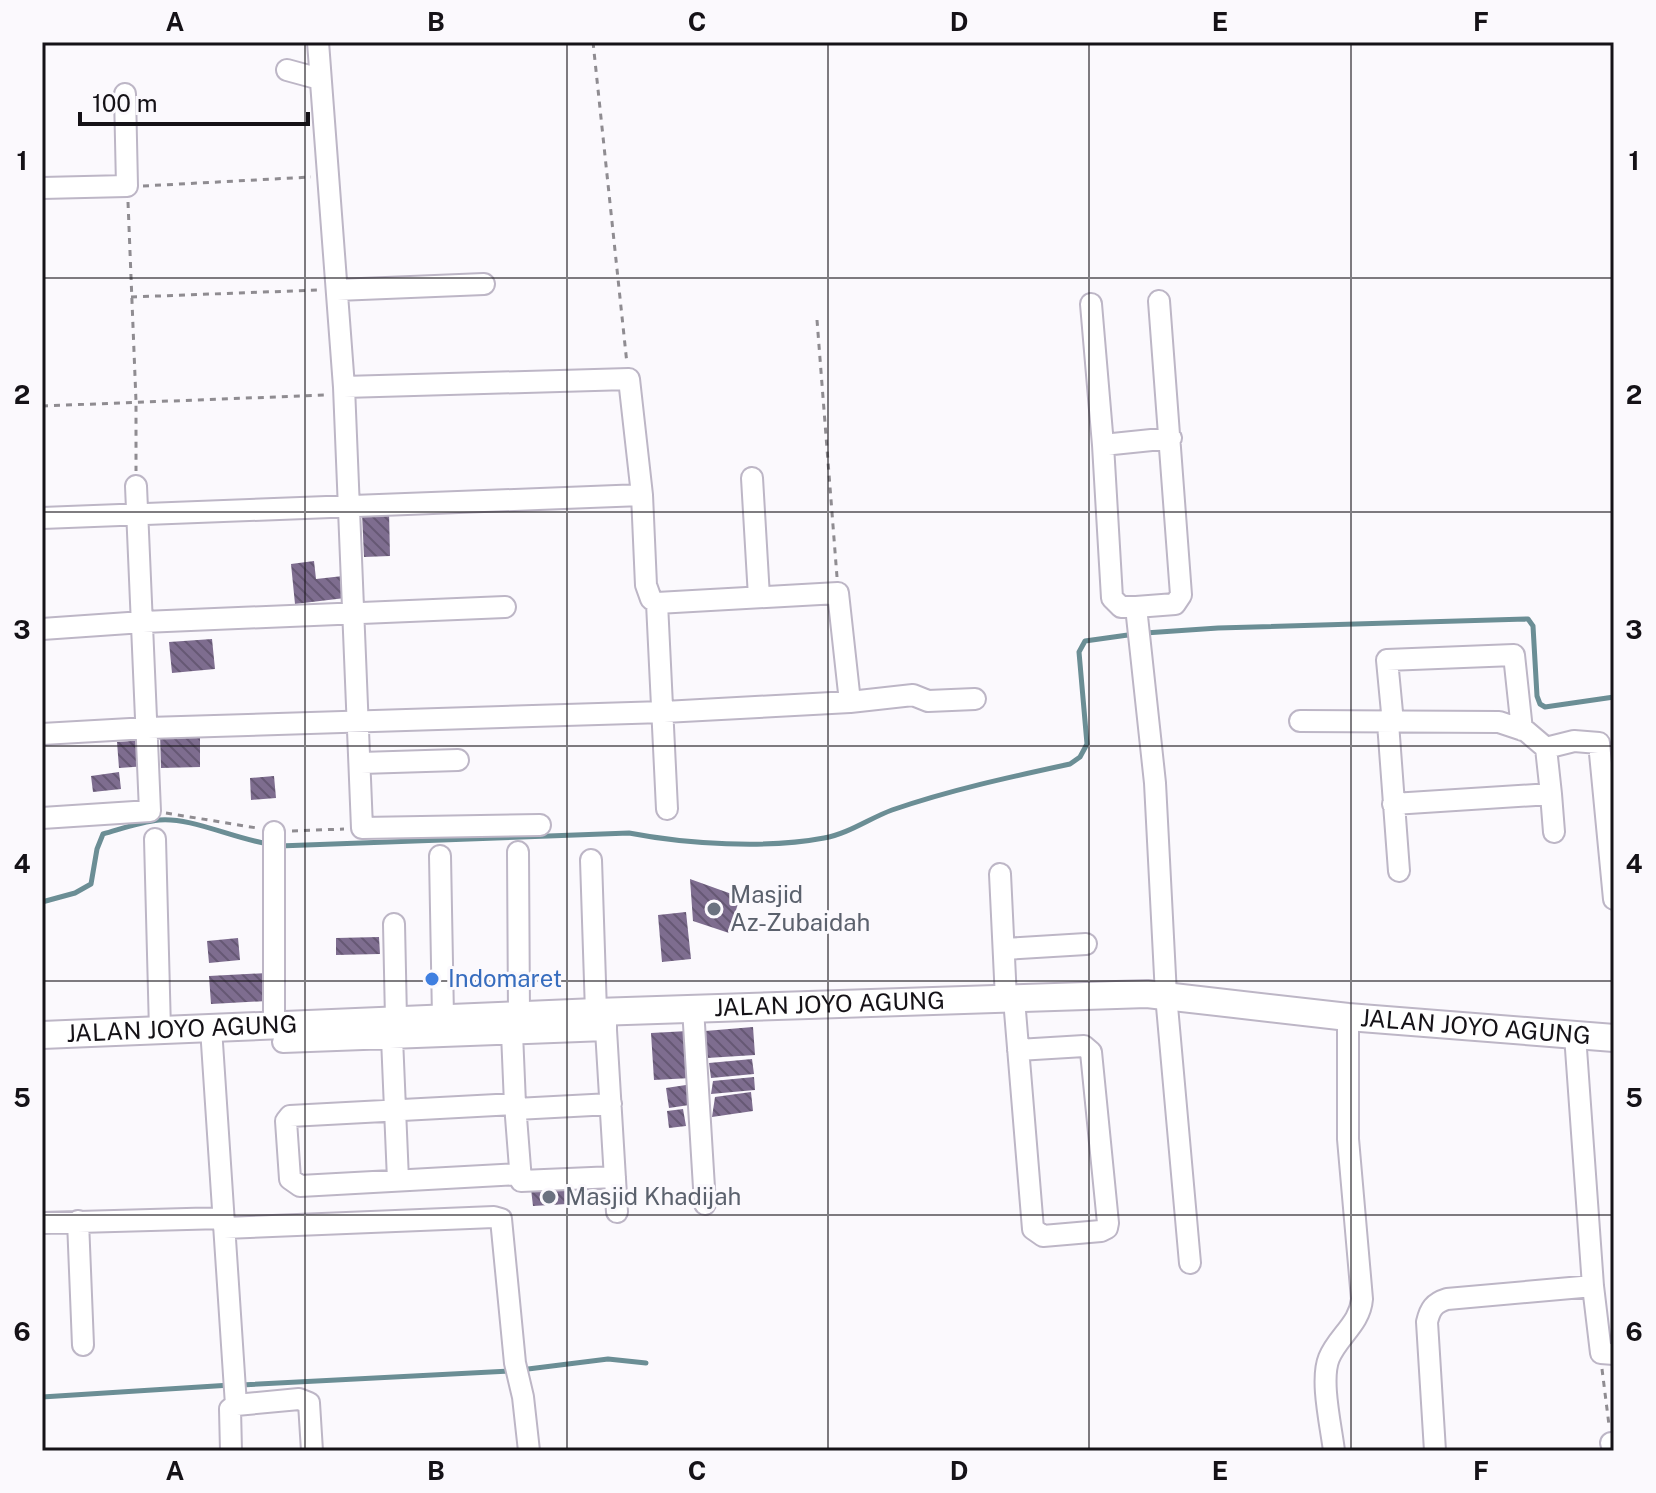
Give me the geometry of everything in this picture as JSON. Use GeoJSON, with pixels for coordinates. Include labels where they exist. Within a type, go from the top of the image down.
{"type":"FeatureCollection","features":[{"type":"Feature","properties":{"kind":"main road","name":"JALAN JOYO AGUNG"},"geometry":{"type":"LineString","coordinates":[[42,1035],[211,1028],[279,1033],[394,1029],[443,1017],[516,1024],[693,1008],[1166,995],[1348,1017],[1614,1038]]}},
{"type":"Feature","properties":{"kind":"street"},"geometry":{"type":"LineString","coordinates":[[318,42],[344,391],[362,828],[540,825]]}},
{"type":"Feature","properties":{"kind":"street"},"geometry":{"type":"LineString","coordinates":[[287,70],[320,79]]}},
{"type":"Feature","properties":{"kind":"street"},"geometry":{"type":"LineString","coordinates":[[42,188],[127,186],[125,94]]}},
{"type":"Feature","properties":{"kind":"street"},"geometry":{"type":"LineString","coordinates":[[337,290],[484,284]]}},
{"type":"Feature","properties":{"kind":"street"},"geometry":{"type":"LineString","coordinates":[[1138,625],[1175,604],[1181,595],[1159,301]]}},
{"type":"Feature","properties":{"kind":"street"},"geometry":{"type":"LineString","coordinates":[[1091,304],[1112,598],[1138,625],[1155,783],[1166,995],[1190,1263]]}},
{"type":"Feature","properties":{"kind":"street"},"geometry":{"type":"LineString","coordinates":[[344,391],[629,379],[642,495],[646,585],[651,599],[657,603],[838,593],[850,702]]}},
{"type":"Feature","properties":{"kind":"street"},"geometry":{"type":"LineString","coordinates":[[1103,445],[1171,438]]}},
{"type":"Feature","properties":{"kind":"street"},"geometry":{"type":"LineString","coordinates":[[752,478],[759,597]]}},
{"type":"Feature","properties":{"kind":"street"},"geometry":{"type":"LineString","coordinates":[[42,818],[150,811],[136,486]]}},
{"type":"Feature","properties":{"kind":"street"},"geometry":{"type":"LineString","coordinates":[[42,518],[642,495]]}},
{"type":"Feature","properties":{"kind":"street"},"geometry":{"type":"LineString","coordinates":[[657,603],[667,809]]}},
{"type":"Feature","properties":{"kind":"street"},"geometry":{"type":"LineString","coordinates":[[42,629],[505,607]]}},
{"type":"Feature","properties":{"kind":"street"},"geometry":{"type":"LineString","coordinates":[[1399,871],[1387,660],[1514,655],[1522,730]]}},
{"type":"Feature","properties":{"kind":"street"},"geometry":{"type":"LineString","coordinates":[[42,734],[664,712],[850,702],[913,695],[928,701],[975,699]]}},
{"type":"Feature","properties":{"kind":"street"},"geometry":{"type":"LineString","coordinates":[[1300,721],[1499,722],[1522,730],[1546,748],[1554,832]]}},
{"type":"Feature","properties":{"kind":"street"},"geometry":{"type":"LineString","coordinates":[[1546,748],[1574,741],[1599,743],[1614,899]]}},
{"type":"Feature","properties":{"kind":"street"},"geometry":{"type":"LineString","coordinates":[[361,763],[458,760]]}},
{"type":"Feature","properties":{"kind":"street"},"geometry":{"type":"LineString","coordinates":[[1393,804],[1551,794]]}},
{"type":"Feature","properties":{"kind":"street"},"geometry":{"type":"LineString","coordinates":[[155,839],[160,1030]]}},
{"type":"Feature","properties":{"kind":"street"},"geometry":{"type":"LineString","coordinates":[[274,840],[279,1033]]}},
{"type":"Feature","properties":{"kind":"street"},"geometry":{"type":"LineString","coordinates":[[518,852],[516,1107],[521,1181],[615,1177]]}},
{"type":"Feature","properties":{"kind":"street"},"geometry":{"type":"LineString","coordinates":[[440,856],[443,1017]]}},
{"type":"Feature","properties":{"kind":"street"},"geometry":{"type":"LineString","coordinates":[[591,860],[617,1212]]}},
{"type":"Feature","properties":{"kind":"street"},"geometry":{"type":"LineString","coordinates":[[1000,874],[1004,949],[1018,1050],[1033,1229],[1043,1236],[1101,1231],[1107,1228],[1108,1223],[1091,1052],[1084,1046],[1018,1050]]}},
{"type":"Feature","properties":{"kind":"street"},"geometry":{"type":"LineString","coordinates":[[394,924],[394,1112],[398,1180]]}},
{"type":"Feature","properties":{"kind":"street"},"geometry":{"type":"LineString","coordinates":[[1004,949],[1086,944]]}},
{"type":"Feature","properties":{"kind":"street"},"geometry":{"type":"LineString","coordinates":[[693,1008],[705,1204]]}},
{"type":"Feature","properties":{"kind":"street"},"geometry":{"type":"LineString","coordinates":[[1334,1451],[1326,1372],[1329,1356],[1361,1310],[1362,1299],[1348,1139],[1348,1017]]}},
{"type":"Feature","properties":{"kind":"street"},"geometry":{"type":"LineString","coordinates":[[394,1029],[516,1024]]}},
{"type":"Feature","properties":{"kind":"street"},"geometry":{"type":"LineString","coordinates":[[211,1028],[235,1392],[229,1413],[231,1451]]}},
{"type":"Feature","properties":{"kind":"street"},"geometry":{"type":"LineString","coordinates":[[1575,1035],[1593,1286],[1607,1353]]}},
{"type":"Feature","properties":{"kind":"street"},"geometry":{"type":"LineString","coordinates":[[520,1174],[294,1184],[290,1179],[286,1121],[290,1116],[611,1104]]}},
{"type":"Feature","properties":{"kind":"street"},"geometry":{"type":"LineString","coordinates":[[42,1223],[501,1219],[529,1451]]}},
{"type":"Feature","properties":{"kind":"street"},"geometry":{"type":"LineString","coordinates":[[78,1221],[83,1345]]}},
{"type":"Feature","properties":{"kind":"street"},"geometry":{"type":"LineString","coordinates":[[1435,1451],[1427,1322],[1437,1302],[1593,1286]]}},
{"type":"Feature","properties":{"kind":"street"},"geometry":{"type":"LineString","coordinates":[[235,1392],[305,1400],[310,1409],[312,1451]]}},
{"type":"Feature","properties":{"kind":"path"},"geometry":{"type":"LineString","coordinates":[[593,42],[629,379]]}},
{"type":"Feature","properties":{"kind":"path"},"geometry":{"type":"LineString","coordinates":[[136,486],[136,401],[127,186],[328,176]]}},
{"type":"Feature","properties":{"kind":"path"},"geometry":{"type":"LineString","coordinates":[[131,297],[337,290]]}},
{"type":"Feature","properties":{"kind":"path"},"geometry":{"type":"LineString","coordinates":[[817,320],[838,593]]}},
{"type":"Feature","properties":{"kind":"path"},"geometry":{"type":"LineString","coordinates":[[42,406],[344,391]]}},
{"type":"Feature","properties":{"kind":"path"},"geometry":{"type":"LineString","coordinates":[[150,811],[274,840],[362,828]]}},
{"type":"Feature","properties":{"kind":"path"},"geometry":{"type":"LineString","coordinates":[[1607,1353],[1612,1443]]}},
{"type":"Feature","properties":{"kind":"building"},"geometry":{"type":"Polygon","coordinates":[[[389,511],[390,556],[364,557],[362,513],[389,511]]]}},
{"type":"Feature","properties":{"kind":"building"},"geometry":{"type":"Polygon","coordinates":[[[314,561],[316,579],[343,576],[345,598],[295,604],[291,564],[314,561]]]}},
{"type":"Feature","properties":{"kind":"building"},"geometry":{"type":"Polygon","coordinates":[[[212,639],[215,669],[172,673],[169,642],[212,639]]]}},
{"type":"Feature","properties":{"kind":"building"},"geometry":{"type":"Polygon","coordinates":[[[200,731],[200,767],[161,768],[160,732],[200,731]]]}},
{"type":"Feature","properties":{"kind":"building"},"geometry":{"type":"Polygon","coordinates":[[[145,740],[147,766],[119,768],[117,742],[145,740]]]}},
{"type":"Feature","properties":{"kind":"building"},"geometry":{"type":"Polygon","coordinates":[[[119,772],[121,789],[93,792],[91,776],[119,772]]]}},
{"type":"Feature","properties":{"kind":"building"},"geometry":{"type":"Polygon","coordinates":[[[274,776],[276,798],[251,800],[250,778],[274,776]]]}},
{"type":"Feature","properties":{"kind":"building","name":"Masjid Az-Zubaidah"},"geometry":{"type":"Polygon","coordinates":[[[690,879],[740,897],[729,933],[693,921],[690,879]]]}},
{"type":"Feature","properties":{"kind":"building"},"geometry":{"type":"Polygon","coordinates":[[[686,912],[691,959],[662,962],[658,915],[686,912]]]}},
{"type":"Feature","properties":{"kind":"building"},"geometry":{"type":"Polygon","coordinates":[[[379,937],[380,954],[336,955],[336,938],[379,937]]]}},
{"type":"Feature","properties":{"kind":"building"},"geometry":{"type":"Polygon","coordinates":[[[238,938],[240,960],[209,963],[207,941],[238,938]]]}},
{"type":"Feature","properties":{"kind":"building"},"geometry":{"type":"Polygon","coordinates":[[[267,973],[267,1001],[211,1004],[209,976],[267,973]]]}},
{"type":"Feature","properties":{"kind":"building"},"geometry":{"type":"Polygon","coordinates":[[[753,1027],[755,1055],[707,1058],[705,1031],[753,1027]]]}},
{"type":"Feature","properties":{"kind":"building"},"geometry":{"type":"Polygon","coordinates":[[[688,1031],[691,1078],[654,1080],[651,1033],[688,1031]]]}},
{"type":"Feature","properties":{"kind":"building"},"geometry":{"type":"Polygon","coordinates":[[[752,1059],[754,1074],[711,1078],[709,1063],[752,1059]]]}},
{"type":"Feature","properties":{"kind":"building"},"geometry":{"type":"Polygon","coordinates":[[[754,1077],[755,1090],[711,1094],[713,1081],[754,1077]]]}},
{"type":"Feature","properties":{"kind":"building"},"geometry":{"type":"Polygon","coordinates":[[[686,1085],[689,1105],[669,1108],[666,1088],[686,1085]]]}},
{"type":"Feature","properties":{"kind":"building"},"geometry":{"type":"Polygon","coordinates":[[[751,1092],[753,1111],[712,1117],[715,1097],[751,1092]]]}},
{"type":"Feature","properties":{"kind":"building"},"geometry":{"type":"Polygon","coordinates":[[[683,1109],[686,1126],[669,1128],[667,1111],[683,1109]]]}},
{"type":"Feature","properties":{"kind":"building","name":"Masjid Khadijah"},"geometry":{"type":"Polygon","coordinates":[[[566,1187],[567,1204],[533,1206],[531,1189],[566,1187]]]}},
{"type":"Feature","properties":{"kind":"waterway"},"geometry":{"type":"LineString","coordinates":[[1145,633],[1528,619],[1533,626],[1540,704],[1545,707],[1614,697]]}},
{"type":"Feature","properties":{"kind":"waterway"},"geometry":{"type":"LineString","coordinates":[[279,846],[629,833],[676,840],[752,844],[833,836],[914,803],[980,784],[1070,764],[1080,757],[1087,744],[1079,652],[1085,641],[1135,634]]}},
{"type":"Feature","properties":{"kind":"waterway"},"geometry":{"type":"LineString","coordinates":[[42,902],[75,893],[91,884],[103,834],[138,824],[159,820],[185,822],[269,844]]}},
{"type":"Feature","properties":{"kind":"waterway"},"geometry":{"type":"LineString","coordinates":[[520,1370],[608,1359],[646,1363]]}},
{"type":"Feature","properties":{"kind":"waterway"},"geometry":{"type":"LineString","coordinates":[[241,1385],[511,1371]]}},
{"type":"Feature","properties":{"kind":"waterway"},"geometry":{"type":"LineString","coordinates":[[42,1397],[231,1385]]}},
{"type":"Feature","properties":{"kind":"place","name":"Masjid Az-Zubaidah"},"geometry":{"type":"Point","coordinates":[714,909]}},
{"type":"Feature","properties":{"kind":"place","name":"Indomaret"},"geometry":{"type":"Point","coordinates":[432,979]}},
{"type":"Feature","properties":{"kind":"place","name":"Masjid Khadijah"},"geometry":{"type":"Point","coordinates":[549,1197]}}]}
